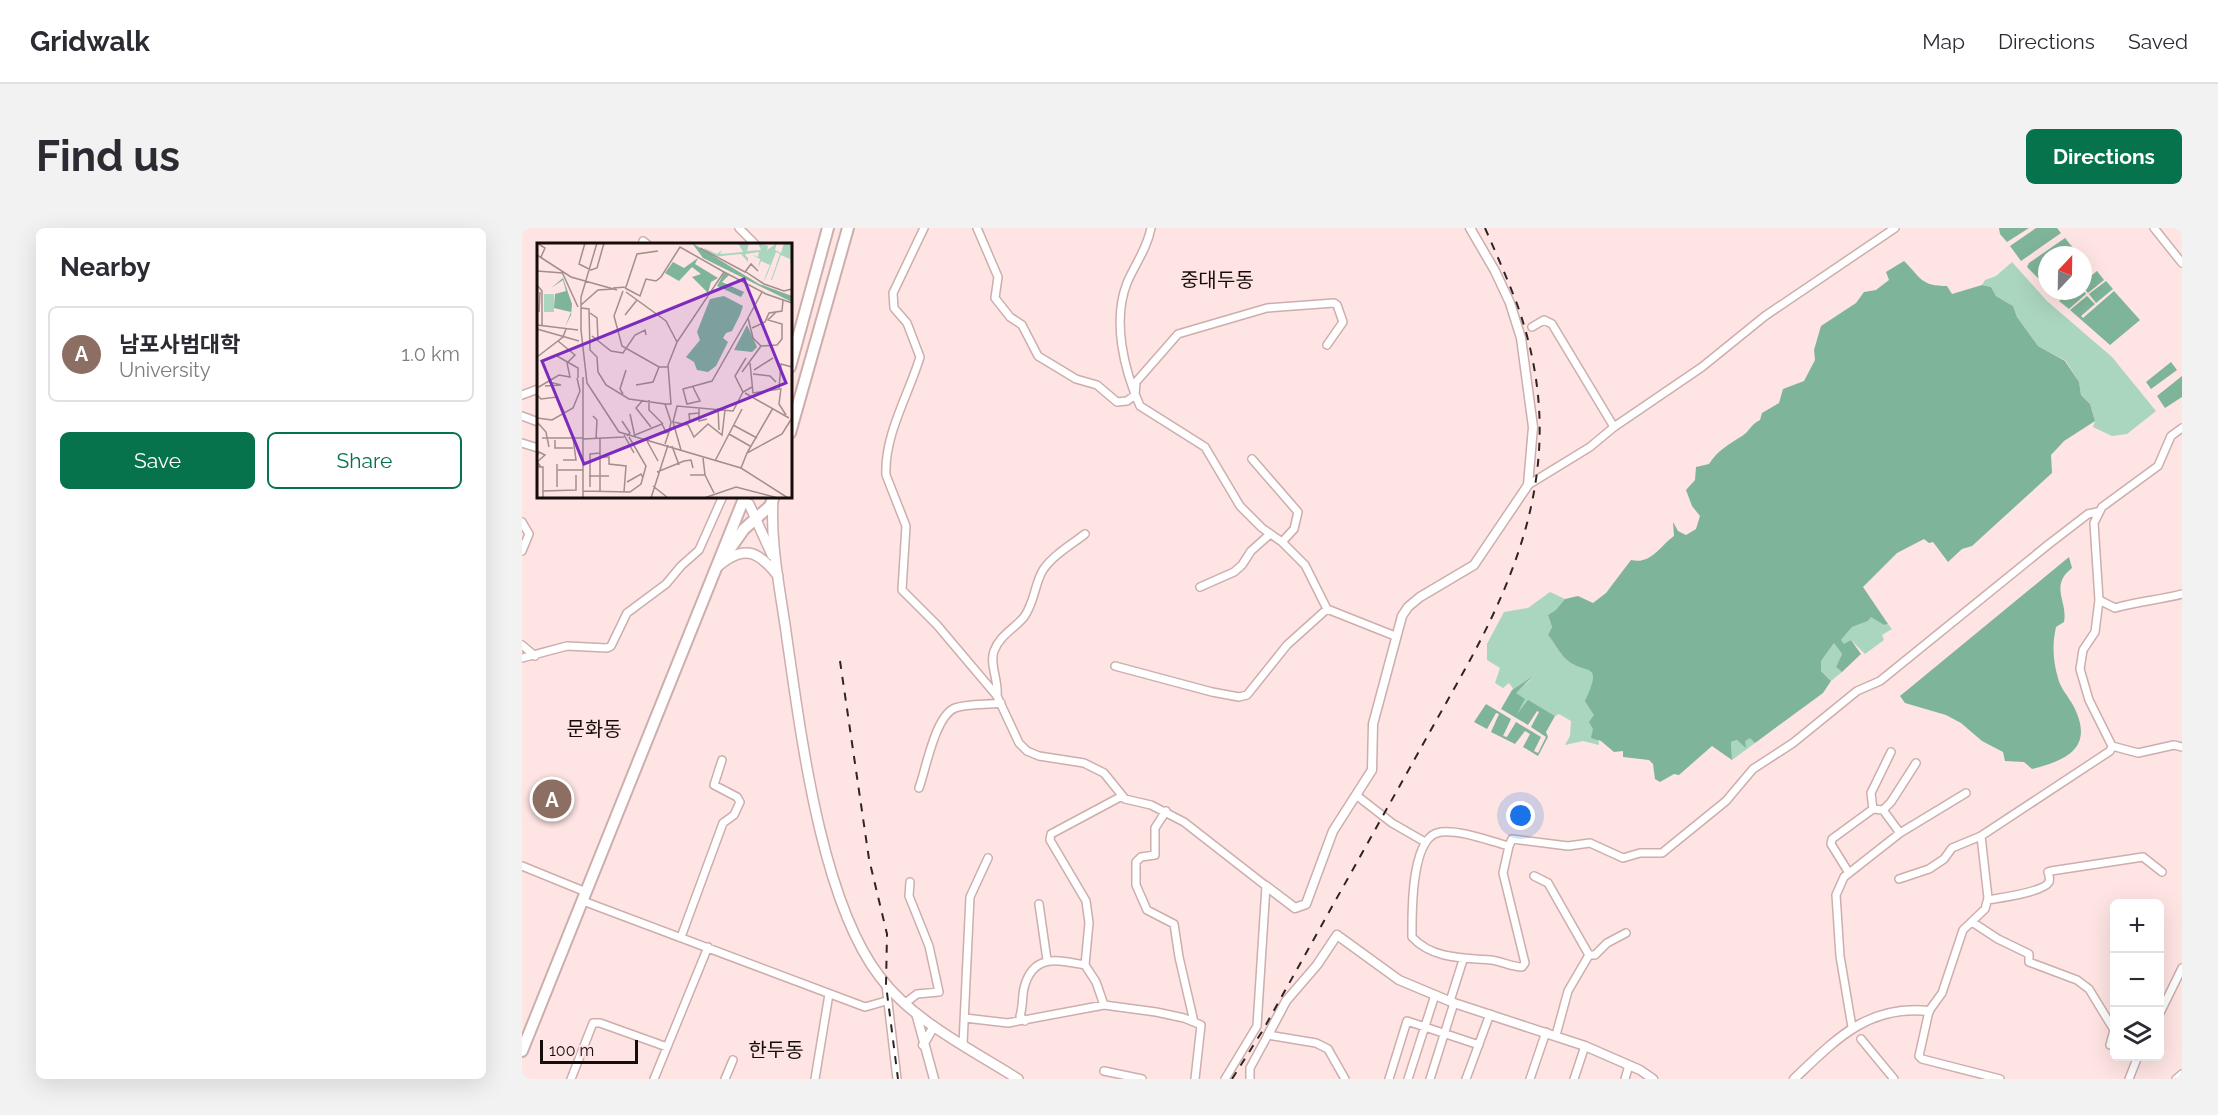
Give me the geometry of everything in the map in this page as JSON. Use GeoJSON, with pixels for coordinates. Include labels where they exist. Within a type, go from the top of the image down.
{"type":"FeatureCollection","features":[{"type":"Feature","properties":{"kind":"main road"},"geometry":{"type":"LineString","coordinates":[[792,360],[828,228]]}},
{"type":"Feature","properties":{"kind":"main road"},"geometry":{"type":"LineString","coordinates":[[792,426],[848,228]]}},
{"type":"Feature","properties":{"kind":"main road"},"geometry":{"type":"LineString","coordinates":[[717,568],[755,517],[773,498]]}},
{"type":"Feature","properties":{"kind":"main road"},"geometry":{"type":"LineString","coordinates":[[774,498],[773,534],[778,578],[800,726],[823,837],[847,918],[863,952],[886,985],[904,1004],[934,1026],[1018,1079]]}},
{"type":"Feature","properties":{"kind":"main road"},"geometry":{"type":"LineString","coordinates":[[746,499],[756,509],[766,508]]}},
{"type":"Feature","properties":{"kind":"main road"},"geometry":{"type":"LineString","coordinates":[[746,499],[777,566]]}},
{"type":"Feature","properties":{"kind":"main road"},"geometry":{"type":"LineString","coordinates":[[522,1051],[746,499]]}},
{"type":"Feature","properties":{"kind":"main road"},"geometry":{"type":"LineString","coordinates":[[717,568],[732,556],[751,553],[766,561],[778,578]]}},
{"type":"Feature","properties":{"kind":"street"},"geometry":{"type":"LineString","coordinates":[[739,228],[754,243]]}},
{"type":"Feature","properties":{"kind":"street"},"geometry":{"type":"LineString","coordinates":[[924,228],[893,293],[894,308],[910,330],[920,357],[888,449],[886,467],[886,475],[906,526],[901,585],[909,599],[937,624],[997,696],[1019,743],[1027,751],[1039,756],[1084,763],[1104,773],[1129,802],[1151,805],[1166,811],[1295,908],[1306,904],[1333,831],[1371,770],[1373,724],[1395,636],[1408,607],[1438,585],[1474,565],[1528,485],[1590,447],[1614,427],[1702,367],[1765,316],[1895,228]]}},
{"type":"Feature","properties":{"kind":"street"},"geometry":{"type":"LineString","coordinates":[[1151,228],[1149,240],[1128,282],[1120,312],[1124,355],[1140,406],[1146,412],[1205,447],[1240,506],[1305,565],[1327,609],[1395,636]]}},
{"type":"Feature","properties":{"kind":"street"},"geometry":{"type":"LineString","coordinates":[[1470,228],[1495,271],[1510,303],[1521,338],[1533,427],[1528,485]]}},
{"type":"Feature","properties":{"kind":"street"},"geometry":{"type":"LineString","coordinates":[[2154,228],[2182,263]]}},
{"type":"Feature","properties":{"kind":"street"},"geometry":{"type":"LineString","coordinates":[[980,229],[998,276],[995,298],[999,306],[1022,325],[1038,356],[1076,379],[1097,385],[1117,402],[1127,401],[1135,395],[1136,382],[1178,334],[1225,322],[1247,312],[1300,304],[1334,303],[1337,305],[1343,322],[1327,345]]}},
{"type":"Feature","properties":{"kind":"street"},"geometry":{"type":"LineString","coordinates":[[1532,327],[1544,320],[1552,324],[1614,427]]}},
{"type":"Feature","properties":{"kind":"street"},"geometry":{"type":"LineString","coordinates":[[522,395],[537,389]]}},
{"type":"Feature","properties":{"kind":"street"},"geometry":{"type":"LineString","coordinates":[[522,416],[537,422]]}},
{"type":"Feature","properties":{"kind":"street"},"geometry":{"type":"LineString","coordinates":[[1509,846],[1443,832],[1436,833],[1425,842],[1412,891],[1412,937],[1421,947],[1463,960],[1491,960],[1519,968],[1525,963],[1503,873],[1512,839],[1568,846],[1590,843],[1623,858],[1640,853],[1662,853],[1726,801],[1753,769],[1793,743],[1857,691],[1880,681],[2049,544],[2088,514],[2097,512],[2158,466],[2171,436],[2182,428]]}},
{"type":"Feature","properties":{"kind":"street"},"geometry":{"type":"LineString","coordinates":[[522,443],[537,448]]}},
{"type":"Feature","properties":{"kind":"street"},"geometry":{"type":"LineString","coordinates":[[1252,459],[1298,512],[1294,529],[1282,542]]}},
{"type":"Feature","properties":{"kind":"street"},"geometry":{"type":"LineString","coordinates":[[522,658],[567,646],[607,648],[611,646],[627,613],[666,584],[699,550],[722,498]]}},
{"type":"Feature","properties":{"kind":"street"},"geometry":{"type":"LineString","coordinates":[[2097,512],[2094,523],[2099,600],[2095,632],[2083,650],[2080,669],[2089,700],[2112,746],[2138,753],[2174,746],[2182,747]]}},
{"type":"Feature","properties":{"kind":"street"},"geometry":{"type":"LineString","coordinates":[[522,522],[529,534],[522,551]]}},
{"type":"Feature","properties":{"kind":"street"},"geometry":{"type":"LineString","coordinates":[[997,696],[999,684],[992,659],[994,651],[1005,633],[1018,624],[1030,607],[1039,578],[1051,561],[1085,534]]}},
{"type":"Feature","properties":{"kind":"street"},"geometry":{"type":"LineString","coordinates":[[1200,587],[1234,572],[1242,565],[1251,551],[1270,534]]}},
{"type":"Feature","properties":{"kind":"street"},"geometry":{"type":"LineString","coordinates":[[2099,600],[2115,608],[2137,601],[2158,601],[2182,594]]}},
{"type":"Feature","properties":{"kind":"street"},"geometry":{"type":"LineString","coordinates":[[1115,666],[1212,692],[1239,697],[1247,696],[1287,645],[1327,609]]}},
{"type":"Feature","properties":{"kind":"street"},"geometry":{"type":"LineString","coordinates":[[522,645],[536,656]]}},
{"type":"Feature","properties":{"kind":"street"},"geometry":{"type":"LineString","coordinates":[[919,788],[935,734],[947,714],[954,708],[1001,703]]}},
{"type":"Feature","properties":{"kind":"street"},"geometry":{"type":"LineString","coordinates":[[1899,879],[1929,869],[1944,859],[1952,848],[1982,836],[2035,799],[2107,755],[2112,746]]}},
{"type":"Feature","properties":{"kind":"street"},"geometry":{"type":"LineString","coordinates":[[1873,809],[1871,793],[1891,752]]}},
{"type":"Feature","properties":{"kind":"street"},"geometry":{"type":"LineString","coordinates":[[681,937],[723,823],[734,815],[740,802],[737,797],[714,785],[722,760]]}},
{"type":"Feature","properties":{"kind":"street"},"geometry":{"type":"LineString","coordinates":[[1883,810],[1891,802],[1916,763]]}},
{"type":"Feature","properties":{"kind":"street"},"geometry":{"type":"LineString","coordinates":[[1852,1027],[1840,956],[1836,895],[1839,885],[1849,873],[1900,833],[1966,793]]}},
{"type":"Feature","properties":{"kind":"street"},"geometry":{"type":"LineString","coordinates":[[1104,1005],[1096,982],[1085,965],[1089,910],[1050,840],[1052,830],[1097,811],[1122,795]]}},
{"type":"Feature","properties":{"kind":"street"},"geometry":{"type":"LineString","coordinates":[[1356,795],[1392,823],[1425,842]]}},
{"type":"Feature","properties":{"kind":"street"},"geometry":{"type":"LineString","coordinates":[[1849,873],[1831,844],[1832,839],[1873,809],[1883,810],[1900,833]]}},
{"type":"Feature","properties":{"kind":"street"},"geometry":{"type":"LineString","coordinates":[[1166,811],[1155,828],[1155,855],[1141,857],[1136,862],[1136,885],[1147,910],[1174,924],[1194,1022]]}},
{"type":"Feature","properties":{"kind":"street"},"geometry":{"type":"LineString","coordinates":[[1982,836],[1988,900],[1985,909],[1963,930],[1942,993],[1929,1011],[1919,1056],[1922,1059],[2000,1079]]}},
{"type":"Feature","properties":{"kind":"street"},"geometry":{"type":"LineString","coordinates":[[1988,900],[2031,892],[2046,885],[2049,879],[2048,872],[2051,871],[2143,857],[2162,872]]}},
{"type":"Feature","properties":{"kind":"street"},"geometry":{"type":"LineString","coordinates":[[963,1044],[970,897],[988,858]]}},
{"type":"Feature","properties":{"kind":"street"},"geometry":{"type":"LineString","coordinates":[[522,866],[584,896],[681,937],[865,1008],[886,1001]]}},
{"type":"Feature","properties":{"kind":"street"},"geometry":{"type":"LineString","coordinates":[[1534,876],[1548,883],[1589,955]]}},
{"type":"Feature","properties":{"kind":"street"},"geometry":{"type":"LineString","coordinates":[[904,1004],[917,994],[939,992],[929,946],[909,896],[910,882]]}},
{"type":"Feature","properties":{"kind":"street"},"geometry":{"type":"LineString","coordinates":[[1225,1079],[1257,1026],[1266,886]]}},
{"type":"Feature","properties":{"kind":"street"},"geometry":{"type":"LineString","coordinates":[[1039,904],[1047,960]]}},
{"type":"Feature","properties":{"kind":"street"},"geometry":{"type":"LineString","coordinates":[[1972,922],[1998,939],[2029,954],[2029,962],[2077,980],[2089,989],[2110,1023]]}},
{"type":"Feature","properties":{"kind":"street"},"geometry":{"type":"LineString","coordinates":[[1589,955],[1595,955],[1606,943],[1626,933]]}},
{"type":"Feature","properties":{"kind":"street"},"geometry":{"type":"LineString","coordinates":[[1250,1079],[1250,1068],[1286,1001],[1317,965],[1337,935],[1386,969],[1392,977],[1452,1002],[1585,1046],[1629,1065],[1653,1079]]}},
{"type":"Feature","properties":{"kind":"street"},"geometry":{"type":"LineString","coordinates":[[657,1078],[667,1047],[708,947]]}},
{"type":"Feature","properties":{"kind":"street"},"geometry":{"type":"LineString","coordinates":[[1556,1035],[1568,991],[1589,955]]}},
{"type":"Feature","properties":{"kind":"street"},"geometry":{"type":"LineString","coordinates":[[1025,1021],[1020,1016],[1024,988],[1032,972],[1047,960],[1085,965]]}},
{"type":"Feature","properties":{"kind":"street"},"geometry":{"type":"LineString","coordinates":[[1430,1079],[1445,1033],[1463,960]]}},
{"type":"Feature","properties":{"kind":"street"},"geometry":{"type":"LineString","coordinates":[[2163,1007],[2182,968]]}},
{"type":"Feature","properties":{"kind":"street"},"geometry":{"type":"LineString","coordinates":[[886,985],[886,1001],[897,1079]]}},
{"type":"Feature","properties":{"kind":"street"},"geometry":{"type":"LineString","coordinates":[[815,1079],[830,994]]}},
{"type":"Feature","properties":{"kind":"street"},"geometry":{"type":"LineString","coordinates":[[1408,1079],[1435,995]]}},
{"type":"Feature","properties":{"kind":"street"},"geometry":{"type":"LineString","coordinates":[[965,1018],[1008,1023],[1104,1005],[1155,1012],[1194,1022],[1201,1025],[1196,1079]]}},
{"type":"Feature","properties":{"kind":"street"},"geometry":{"type":"LineString","coordinates":[[1794,1079],[1852,1027],[1901,1011],[1929,1011]]}},
{"type":"Feature","properties":{"kind":"street"},"geometry":{"type":"LineString","coordinates":[[916,1013],[934,1079]]}},
{"type":"Feature","properties":{"kind":"street"},"geometry":{"type":"LineString","coordinates":[[1466,1079],[1490,1014]]}},
{"type":"Feature","properties":{"kind":"street"},"geometry":{"type":"LineString","coordinates":[[1389,1079],[1407,1021],[1479,1045]]}},
{"type":"Feature","properties":{"kind":"street"},"geometry":{"type":"LineString","coordinates":[[571,1079],[593,1023],[600,1023],[667,1047]]}},
{"type":"Feature","properties":{"kind":"street"},"geometry":{"type":"LineString","coordinates":[[923,1045],[934,1026]]}},
{"type":"Feature","properties":{"kind":"street"},"geometry":{"type":"LineString","coordinates":[[1530,1079],[1546,1032]]}},
{"type":"Feature","properties":{"kind":"street"},"geometry":{"type":"LineString","coordinates":[[1268,1035],[1316,1043],[1328,1049],[1345,1079]]}},
{"type":"Feature","properties":{"kind":"street"},"geometry":{"type":"LineString","coordinates":[[1861,1039],[1894,1079]]}},
{"type":"Feature","properties":{"kind":"street"},"geometry":{"type":"LineString","coordinates":[[1574,1079],[1585,1046]]}},
{"type":"Feature","properties":{"kind":"street"},"geometry":{"type":"LineString","coordinates":[[725,1079],[733,1060]]}},
{"type":"Feature","properties":{"kind":"street"},"geometry":{"type":"LineString","coordinates":[[2129,1079],[2136,1061]]}},
{"type":"Feature","properties":{"kind":"street"},"geometry":{"type":"LineString","coordinates":[[1625,1079],[1629,1065]]}},
{"type":"Feature","properties":{"kind":"street"},"geometry":{"type":"LineString","coordinates":[[1104,1071],[1142,1079]]}},
{"type":"Feature","properties":{"kind":"street"},"geometry":{"type":"LineString","coordinates":[[2176,1079],[2182,1074]]}},
{"type":"Feature","properties":{"kind":"shaded area"},"geometry":{"type":"Polygon","coordinates":[[[1999,228],[2029,228],[2007,242],[2000,234],[1999,228]]]}},
{"type":"Feature","properties":{"kind":"shaded area"},"geometry":{"type":"Polygon","coordinates":[[[2036,228],[2057,228],[2061,233],[2042,246],[2038,246],[2038,249],[2021,261],[2010,246],[2036,228]]]}},
{"type":"Feature","properties":{"kind":"shaded area"},"geometry":{"type":"Polygon","coordinates":[[[2065,238],[2072,246],[2053,246],[2065,238]]]}},
{"type":"Feature","properties":{"kind":"shaded area"},"geometry":{"type":"Polygon","coordinates":[[[2038,257],[2038,278],[2027,267],[2038,257]]]}},
{"type":"Feature","properties":{"kind":"shaded area"},"geometry":{"type":"Polygon","coordinates":[[[1904,261],[1926,283],[1947,286],[1952,294],[1982,285],[1991,287],[1996,296],[2013,306],[2017,317],[2038,346],[2065,361],[2079,382],[2081,395],[2090,404],[2095,421],[2064,441],[2051,455],[2052,473],[1972,546],[1962,549],[1948,562],[1933,542],[1929,543],[1924,539],[1897,553],[1863,587],[1888,624],[1884,625],[1871,617],[1868,621],[1852,627],[1841,640],[1844,644],[1851,640],[1861,654],[1842,672],[1836,667],[1842,654],[1834,643],[1821,661],[1821,671],[1831,681],[1823,693],[1755,743],[1750,738],[1745,741],[1746,748],[1737,740],[1731,742],[1732,760],[1712,746],[1679,775],[1674,774],[1660,782],[1655,779],[1653,764],[1649,760],[1623,757],[1623,751],[1614,752],[1601,741],[1591,738],[1593,729],[1589,722],[1594,715],[1585,701],[1591,688],[1592,674],[1590,670],[1572,664],[1561,653],[1548,635],[1552,627],[1548,615],[1556,610],[1565,599],[1578,596],[1593,603],[1606,593],[1631,560],[1638,561],[1650,557],[1674,536],[1673,522],[1678,531],[1686,535],[1696,529],[1700,516],[1692,506],[1686,490],[1695,480],[1696,467],[1709,464],[1728,445],[1760,420],[1762,413],[1779,403],[1783,389],[1804,381],[1815,360],[1814,350],[1821,326],[1856,303],[1864,292],[1876,290],[1889,280],[1886,272],[1904,261]]]}},
{"type":"Feature","properties":{"kind":"shaded area"},"geometry":{"type":"Polygon","coordinates":[[[2012,262],[2038,291],[2038,300],[2046,300],[2112,357],[2156,411],[2127,434],[2112,436],[2093,427],[2095,421],[2090,404],[2081,395],[2079,382],[2066,361],[2038,346],[2017,317],[2013,306],[1996,296],[1991,287],[1982,285],[1985,280],[1996,276],[2012,262]]]}},
{"type":"Feature","properties":{"kind":"shaded area"},"geometry":{"type":"Polygon","coordinates":[[[2097,271],[2104,280],[2092,290],[2092,275],[2097,271]]]}},
{"type":"Feature","properties":{"kind":"shaded area"},"geometry":{"type":"Polygon","coordinates":[[[2106,281],[2113,289],[2096,303],[2092,298],[2092,292],[2106,281]]]}},
{"type":"Feature","properties":{"kind":"shaded area"},"geometry":{"type":"Polygon","coordinates":[[[2114,291],[2140,320],[2110,345],[2070,310],[2082,300],[2091,300],[2095,304],[2081,316],[2083,318],[2114,291]]]}},
{"type":"Feature","properties":{"kind":"shaded area"},"geometry":{"type":"Polygon","coordinates":[[[2060,300],[2079,300],[2069,309],[2060,300]]]}},
{"type":"Feature","properties":{"kind":"shaded area"},"geometry":{"type":"Polygon","coordinates":[[[2171,362],[2177,370],[2151,389],[2146,382],[2171,362]]]}},
{"type":"Feature","properties":{"kind":"shaded area"},"geometry":{"type":"Polygon","coordinates":[[[2182,376],[2182,397],[2165,408],[2157,396],[2182,376]]]}},
{"type":"Feature","properties":{"kind":"shaded area"},"geometry":{"type":"Polygon","coordinates":[[[2069,557],[2072,568],[2065,575],[2060,587],[2065,614],[2064,622],[2056,627],[2054,653],[2059,682],[2074,707],[2079,721],[2081,732],[2074,750],[2057,761],[2032,769],[2024,762],[2005,761],[2003,752],[1982,741],[1961,723],[1946,715],[1905,703],[1900,696],[2069,557]]]}},
{"type":"Feature","properties":{"kind":"shaded area"},"geometry":{"type":"Polygon","coordinates":[[[1550,592],[1565,599],[1557,610],[1548,615],[1552,627],[1548,635],[1566,658],[1588,668],[1593,675],[1589,705],[1595,715],[1599,745],[1583,741],[1565,745],[1570,736],[1571,721],[1559,714],[1555,716],[1528,701],[1519,715],[1517,714],[1515,693],[1533,678],[1514,690],[1509,683],[1503,688],[1495,683],[1500,668],[1487,660],[1487,644],[1504,612],[1528,608],[1550,592]]]}},
{"type":"Feature","properties":{"kind":"shaded area"},"geometry":{"type":"Polygon","coordinates":[[[1871,616],[1884,625],[1888,624],[1892,629],[1882,635],[1884,640],[1865,654],[1851,640],[1844,645],[1841,640],[1852,627],[1868,621],[1871,616]]]}},
{"type":"Feature","properties":{"kind":"shaded area"},"geometry":{"type":"Polygon","coordinates":[[[1834,643],[1842,654],[1836,667],[1842,672],[1831,681],[1821,671],[1821,661],[1834,643]]]}},
{"type":"Feature","properties":{"kind":"shaded area"},"geometry":{"type":"Polygon","coordinates":[[[1532,677],[1516,693],[1525,699],[1517,714],[1528,700],[1555,716],[1546,732],[1548,737],[1538,756],[1523,747],[1530,734],[1525,731],[1515,744],[1491,732],[1499,714],[1496,713],[1487,729],[1474,722],[1486,704],[1511,719],[1503,736],[1507,737],[1516,722],[1541,737],[1534,751],[1538,753],[1546,737],[1531,727],[1539,712],[1537,711],[1528,725],[1501,709],[1512,690],[1532,677]]]}},
{"type":"Feature","properties":{"kind":"shaded area"},"geometry":{"type":"Polygon","coordinates":[[[1750,737],[1755,743],[1732,760],[1731,742],[1750,737]]]}},
{"type":"Feature","properties":{"kind":"railway"},"geometry":{"type":"LineString","coordinates":[[1232,1079],[1263,1030],[1469,662],[1510,575],[1525,532],[1535,488],[1539,444],[1538,399],[1531,352],[1517,304],[1485,228]]}},
{"type":"Feature","properties":{"kind":"railway"},"geometry":{"type":"LineString","coordinates":[[840,661],[869,859],[887,934],[886,985],[898,1079]]}},
{"type":"Feature","properties":{"kind":"place","name":"남포사범대학"},"geometry":{"type":"Point","coordinates":[552,799]}},
{"type":"Feature","properties":{"kind":"district","name":"중대두동"},"geometry":{"type":"Point","coordinates":[1217,280]}},
{"type":"Feature","properties":{"kind":"district","name":"문화동"},"geometry":{"type":"Point","coordinates":[594,729]}},
{"type":"Feature","properties":{"kind":"district","name":"한두동"},"geometry":{"type":"Point","coordinates":[776,1050]}}]}
